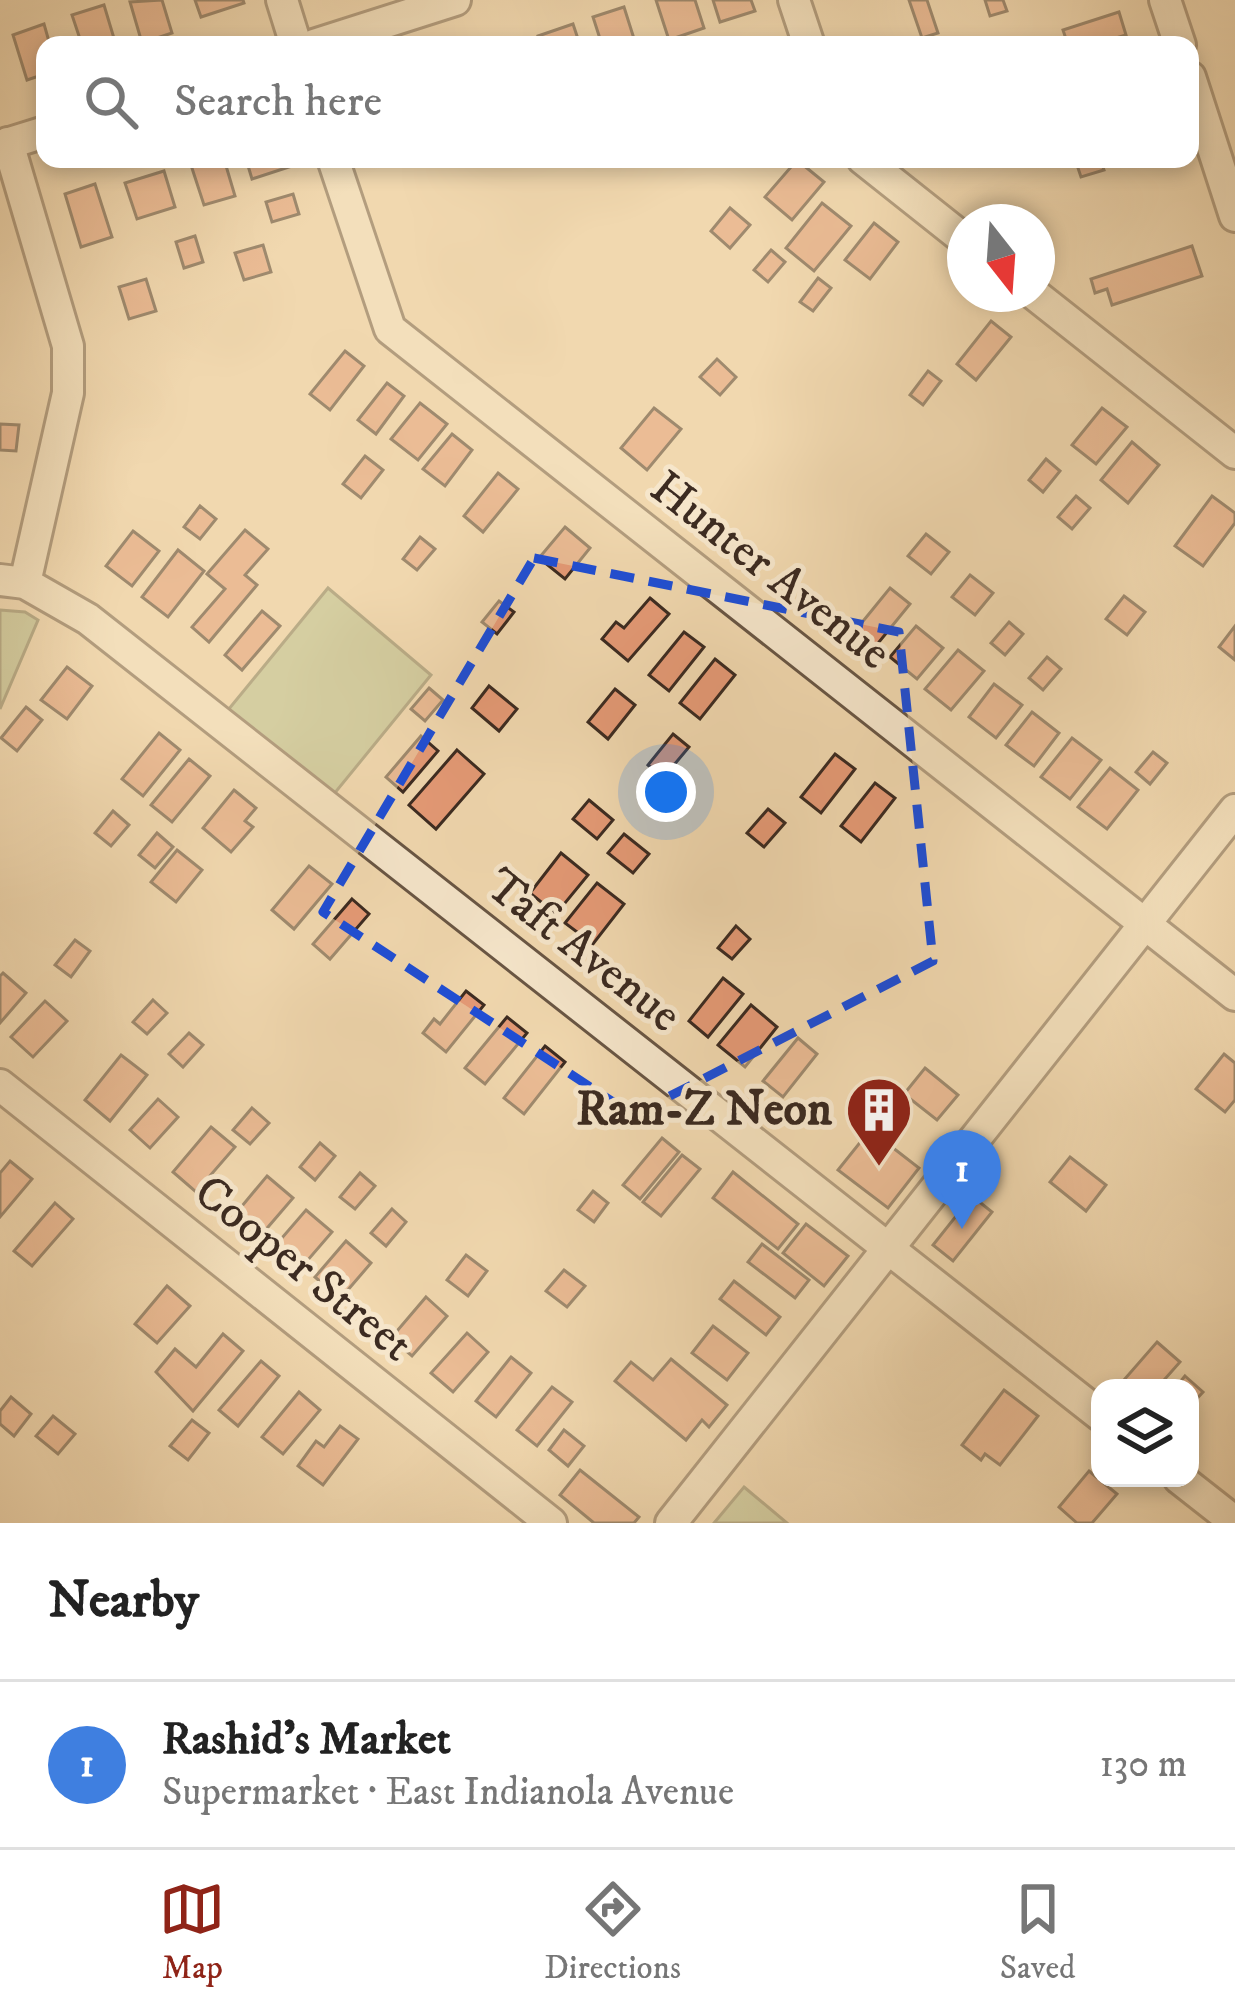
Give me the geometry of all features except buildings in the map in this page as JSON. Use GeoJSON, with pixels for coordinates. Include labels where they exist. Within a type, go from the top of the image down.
{"type":"FeatureCollection","features":[{"type":"Feature","properties":{"kind":"street"},"geometry":{"type":"LineString","coordinates":[[282,0],[293,36]]}},
{"type":"Feature","properties":{"kind":"street"},"geometry":{"type":"LineString","coordinates":[[342,36],[455,0]]}},
{"type":"Feature","properties":{"kind":"street"},"geometry":{"type":"LineString","coordinates":[[794,0],[806,36]]}},
{"type":"Feature","properties":{"kind":"street"},"geometry":{"type":"LineString","coordinates":[[1165,0],[1177,36]]}},
{"type":"Feature","properties":{"kind":"street"},"geometry":{"type":"LineString","coordinates":[[1199,105],[1235,217]]}},
{"type":"Feature","properties":{"kind":"street"},"geometry":{"type":"LineString","coordinates":[[13,581],[68,393],[68,346],[4,145],[36,134]]}},
{"type":"Feature","properties":{"kind":"street","name":"Hunter Avenue"},"geometry":{"type":"LineString","coordinates":[[336,168],[390,329],[1235,995]]}},
{"type":"Feature","properties":{"kind":"street"},"geometry":{"type":"LineString","coordinates":[[874,168],[947,225]]}},
{"type":"Feature","properties":{"kind":"street"},"geometry":{"type":"LineString","coordinates":[[1055,311],[1235,453]]}},
{"type":"Feature","properties":{"kind":"street","name":"Taft Avenue"},"geometry":{"type":"LineString","coordinates":[[13,581],[88,619],[1091,1408]]}},
{"type":"Feature","properties":{"kind":"street"},"geometry":{"type":"LineString","coordinates":[[671,1523],[1235,810]]}},
{"type":"Feature","properties":{"kind":"street","name":"Cooper Street"},"geometry":{"type":"LineString","coordinates":[[0,1085],[551,1523]]}},
{"type":"Feature","properties":{"kind":"street"},"geometry":{"type":"LineString","coordinates":[[1190,1487],[1235,1522]]}},
{"type":"Feature","properties":{"kind":"highlighted area"},"geometry":{"type":"Polygon","coordinates":[[[534,558],[899,632],[933,961],[633,1115],[323,912],[534,558]]]}},
{"type":"Feature","properties":{"kind":"green space"},"geometry":{"type":"Polygon","coordinates":[[[328,588],[431,675],[325,805],[219,721],[328,588]]]}},
{"type":"Feature","properties":{"kind":"green space"},"geometry":{"type":"Polygon","coordinates":[[[0,610],[25,612],[38,620],[0,709],[0,610]]]}},
{"type":"Feature","properties":{"kind":"green space"},"geometry":{"type":"Polygon","coordinates":[[[744,1487],[787,1523],[714,1523],[744,1487]]]}},
{"type":"Feature","properties":{"kind":"place","name":"Ram-Z Neon"},"geometry":{"type":"Point","coordinates":[879,1169]}},
{"type":"Feature","properties":{"kind":"place","name":"Rashid's Market"},"geometry":{"type":"Point","coordinates":[962,1229]}}]}
